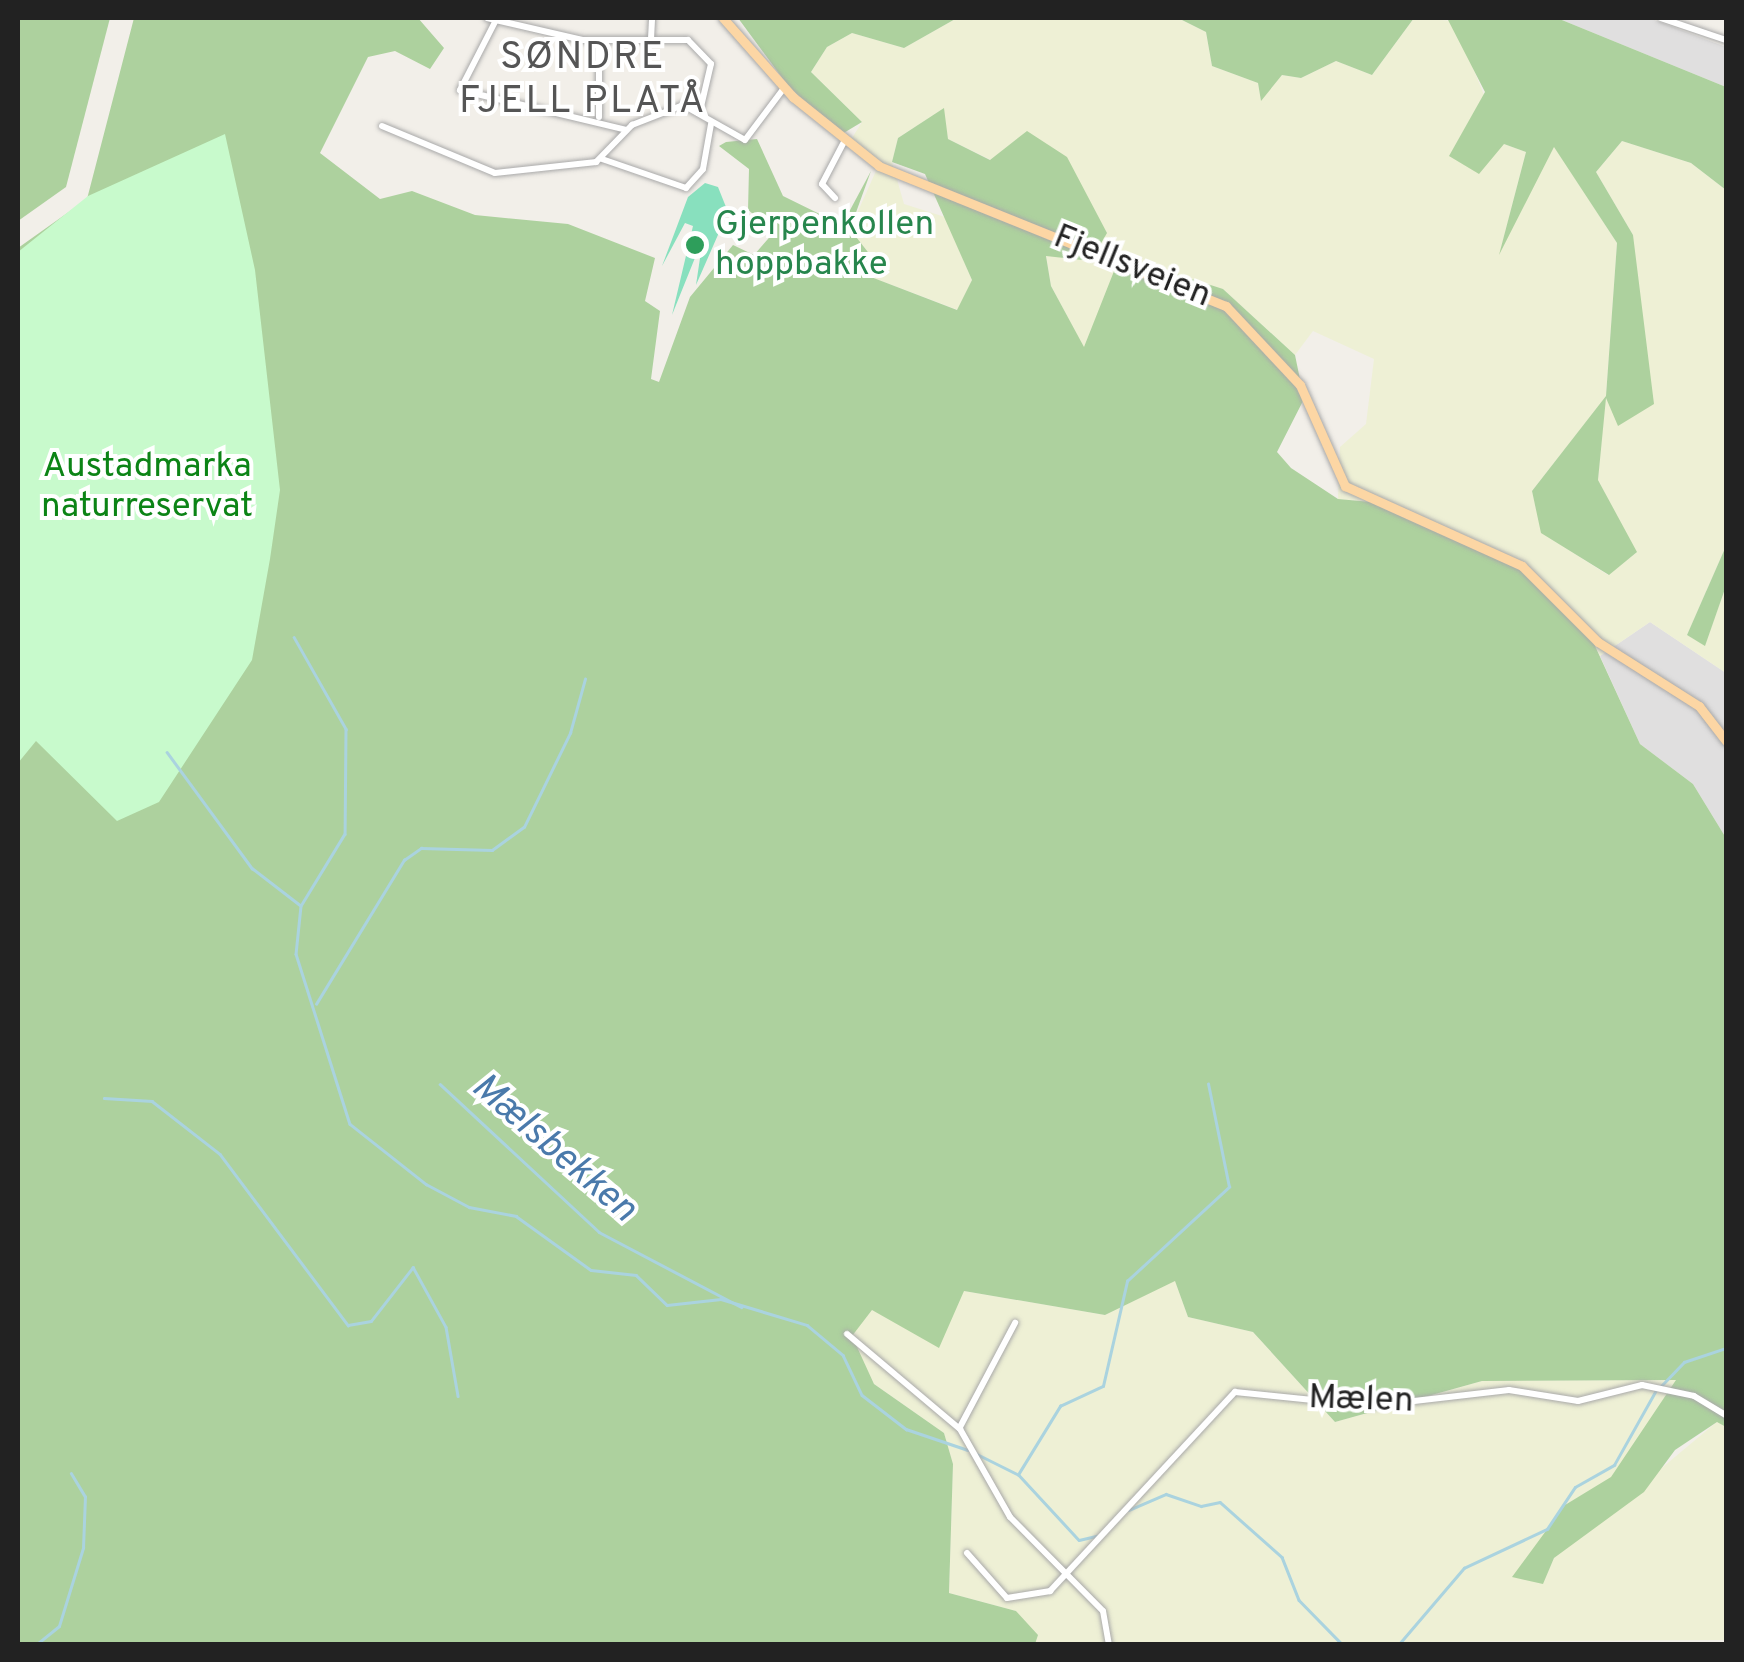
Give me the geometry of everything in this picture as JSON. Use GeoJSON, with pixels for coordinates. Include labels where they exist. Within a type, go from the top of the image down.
{"type":"FeatureCollection","features":[{"type":"Feature","properties":{"kind":"main road","name":"Fjellsveien"},"geometry":{"type":"LineString","coordinates":[[723,18],[784,88],[889,172],[1226,306],[1294,376],[1345,486],[1522,566],[1598,642],[1699,706],[1726,741]]}},
{"type":"Feature","properties":{"kind":"street"},"geometry":{"type":"LineString","coordinates":[[651,39],[652,18]]}},
{"type":"Feature","properties":{"kind":"street"},"geometry":{"type":"LineString","coordinates":[[1661,18],[1726,40]]}},
{"type":"Feature","properties":{"kind":"street"},"geometry":{"type":"LineString","coordinates":[[626,130],[599,118],[460,90],[492,19],[599,41],[688,40],[708,58],[713,80],[700,111]]}},
{"type":"Feature","properties":{"kind":"street"},"geometry":{"type":"LineString","coordinates":[[599,41],[599,118]]}},
{"type":"Feature","properties":{"kind":"street"},"geometry":{"type":"LineString","coordinates":[[602,159],[626,130],[678,106],[700,111],[711,124],[750,138],[784,88]]}},
{"type":"Feature","properties":{"kind":"street"},"geometry":{"type":"LineString","coordinates":[[382,126],[482,173],[602,159],[686,188],[703,170],[711,124]]}},
{"type":"Feature","properties":{"kind":"street"},"geometry":{"type":"LineString","coordinates":[[835,198],[822,186],[845,140]]}},
{"type":"Feature","properties":{"kind":"street"},"geometry":{"type":"LineString","coordinates":[[960,1428],[1015,1323]]}},
{"type":"Feature","properties":{"kind":"street"},"geometry":{"type":"LineString","coordinates":[[848,1334],[960,1428],[1010,1516],[1103,1611],[1109,1644]]}},
{"type":"Feature","properties":{"kind":"street","name":"Mælen"},"geometry":{"type":"LineString","coordinates":[[1067,1578],[1235,1392],[1371,1406],[1509,1390],[1578,1401],[1637,1385],[1702,1398],[1726,1415]]}},
{"type":"Feature","properties":{"kind":"street"},"geometry":{"type":"LineString","coordinates":[[967,1554],[1014,1600],[1067,1578]]}},
{"type":"Feature","properties":{"kind":"shaded area"},"geometry":{"type":"Polygon","coordinates":[[[1557,18],[1649,18],[1726,47],[1726,87],[1557,18]]]}},
{"type":"Feature","properties":{"kind":"shaded area"},"geometry":{"type":"Polygon","coordinates":[[[1650,622],[1726,673],[1726,838],[1693,784],[1640,744],[1600,656],[1650,622]]]}},
{"type":"Feature","properties":{"kind":"green space"},"geometry":{"type":"Polygon","coordinates":[[[18,18],[110,18],[66,187],[18,221],[18,18]]]}},
{"type":"Feature","properties":{"kind":"green space"},"geometry":{"type":"Polygon","coordinates":[[[134,18],[418,18],[444,48],[430,69],[395,51],[368,57],[320,153],[380,199],[412,191],[475,215],[568,224],[655,258],[645,301],[660,311],[651,379],[659,382],[690,297],[733,245],[754,255],[775,231],[748,210],[749,169],[719,146],[726,142],[757,139],[783,196],[842,225],[871,171],[850,229],[871,256],[871,277],[957,310],[972,280],[925,174],[892,162],[898,138],[944,108],[948,139],[990,160],[1027,131],[1067,157],[1107,233],[1091,261],[1046,256],[1051,286],[1084,347],[1120,256],[1223,289],[1295,355],[1304,399],[1277,452],[1291,468],[1338,499],[1371,502],[1519,564],[1590,635],[1640,744],[1693,784],[1726,838],[1726,1427],[1717,1422],[1675,1450],[1644,1492],[1554,1558],[1543,1584],[1512,1577],[1565,1505],[1611,1477],[1676,1380],[1482,1381],[1335,1422],[1253,1332],[1188,1317],[1175,1281],[1105,1315],[964,1291],[939,1348],[872,1310],[852,1336],[874,1384],[944,1433],[953,1464],[949,1593],[1016,1611],[1038,1635],[1035,1644],[18,1644],[18,248],[87,199],[134,18]]]}},
{"type":"Feature","properties":{"kind":"green space"},"geometry":{"type":"Polygon","coordinates":[[[738,18],[957,18],[904,48],[852,33],[827,47],[811,72],[862,122],[842,134],[789,87],[738,18]]]}},
{"type":"Feature","properties":{"kind":"green space"},"geometry":{"type":"Polygon","coordinates":[[[957,18],[1178,18],[1206,32],[1212,66],[1258,83],[1261,100],[1282,75],[1301,78],[1336,61],[1372,75],[1414,18],[1454,21],[1504,144],[1526,152],[1501,248],[1554,146],[1617,243],[1606,396],[1633,235],[1596,172],[1622,141],[1691,163],[1726,190],[1726,546],[1687,635],[1705,645],[1726,586],[1726,673],[1650,622],[1600,656],[1590,635],[1371,502],[1338,499],[1340,447],[1366,424],[1374,359],[1313,331],[1295,355],[1223,289],[1084,348],[1051,286],[1046,255],[991,160],[948,139],[943,109],[898,138],[892,162],[904,204],[945,217],[972,280],[958,310],[871,277],[871,256],[850,229],[880,162],[852,138],[862,122],[811,72],[827,47],[852,33],[904,48],[957,18]],[[1605,398],[1532,491],[1542,533],[1608,575],[1636,553],[1598,480],[1605,398]]]}},
{"type":"Feature","properties":{"kind":"green space"},"geometry":{"type":"Polygon","coordinates":[[[1178,18],[1414,18],[1372,75],[1336,61],[1301,78],[1282,75],[1261,101],[1258,83],[1212,66],[1206,32],[1178,18]]]}},
{"type":"Feature","properties":{"kind":"green space"},"geometry":{"type":"Polygon","coordinates":[[[1447,18],[1557,18],[1726,87],[1726,190],[1691,163],[1622,141],[1596,172],[1633,235],[1654,404],[1618,426],[1606,398],[1598,480],[1637,552],[1609,575],[1541,533],[1532,491],[1606,396],[1617,243],[1554,147],[1499,255],[1526,152],[1504,144],[1479,174],[1449,156],[1485,92],[1447,18]]]}},
{"type":"Feature","properties":{"kind":"green space","name":"Austadmarka naturreservat"},"geometry":{"type":"Polygon","coordinates":[[[225,134],[255,270],[280,490],[270,559],[252,660],[159,802],[117,821],[36,741],[18,763],[18,252],[88,196],[225,134]]]}},
{"type":"Feature","properties":{"kind":"green space","name":"Gjerpenkollen hoppbakke"},"geometry":{"type":"Polygon","coordinates":[[[705,183],[718,187],[728,212],[696,285],[703,238],[672,315],[693,226],[685,223],[662,266],[688,197],[705,183]]]}},
{"type":"Feature","properties":{"kind":"green space"},"geometry":{"type":"Polygon","coordinates":[[[1726,546],[1726,586],[1705,646],[1687,635],[1726,546]]]}},
{"type":"Feature","properties":{"kind":"green space"},"geometry":{"type":"Polygon","coordinates":[[[1175,1280],[1188,1317],[1253,1332],[1335,1422],[1482,1381],[1677,1380],[1611,1478],[1565,1505],[1543,1583],[1554,1558],[1718,1421],[1726,1427],[1726,1640],[1035,1644],[1016,1611],[949,1593],[953,1464],[944,1433],[874,1384],[851,1336],[872,1310],[964,1291],[1105,1315],[1175,1280]]]}},
{"type":"Feature","properties":{"kind":"waterway"},"geometry":{"type":"LineString","coordinates":[[294,637],[346,729],[345,834],[301,906],[296,954],[350,1124],[426,1184],[469,1207],[516,1216],[591,1270],[636,1275],[667,1305],[721,1299],[807,1325],[843,1355],[862,1395],[906,1429],[968,1450]]}},
{"type":"Feature","properties":{"kind":"waterway"},"geometry":{"type":"LineString","coordinates":[[316,1004],[404,860],[421,848],[492,850],[524,827],[570,733],[585,679]]}},
{"type":"Feature","properties":{"kind":"waterway"},"geometry":{"type":"LineString","coordinates":[[167,752],[252,868],[300,905]]}},
{"type":"Feature","properties":{"kind":"waterway","name":"Mælsbekken"},"geometry":{"type":"LineString","coordinates":[[440,1084],[599,1232],[741,1307]]}},
{"type":"Feature","properties":{"kind":"waterway"},"geometry":{"type":"LineString","coordinates":[[1019,1473],[1060,1406],[1103,1386],[1127,1281],[1229,1187],[1208,1084]]}},
{"type":"Feature","properties":{"kind":"waterway"},"geometry":{"type":"LineString","coordinates":[[104,1098],[152,1101],[220,1154],[348,1325],[371,1321],[413,1267],[446,1327],[458,1396]]}},
{"type":"Feature","properties":{"kind":"waterway"},"geometry":{"type":"LineString","coordinates":[[1661,1386],[1684,1362],[1726,1348]]}},
{"type":"Feature","properties":{"kind":"waterway"},"geometry":{"type":"LineString","coordinates":[[1399,1644],[1464,1568],[1547,1529],[1575,1487],[1614,1465],[1655,1392]]}},
{"type":"Feature","properties":{"kind":"waterway"},"geometry":{"type":"LineString","coordinates":[[975,1453],[1019,1475],[1079,1540],[1097,1536]]}},
{"type":"Feature","properties":{"kind":"waterway"},"geometry":{"type":"LineString","coordinates":[[37,1644],[59,1626],[83,1548],[85,1497],[71,1474]]}},
{"type":"Feature","properties":{"kind":"waterway"},"geometry":{"type":"LineString","coordinates":[[1129,1510],[1166,1494],[1201,1506],[1220,1502],[1282,1557],[1299,1600],[1342,1644]]}},
{"type":"Feature","properties":{"kind":"place","name":"Gjerpenkollen hoppbakke"},"geometry":{"type":"Point","coordinates":[695,245]}},
{"type":"Feature","properties":{"kind":"district","name":"SØNDRE FJELL PLATÅ"},"geometry":{"type":"Point","coordinates":[583,80]}}]}
